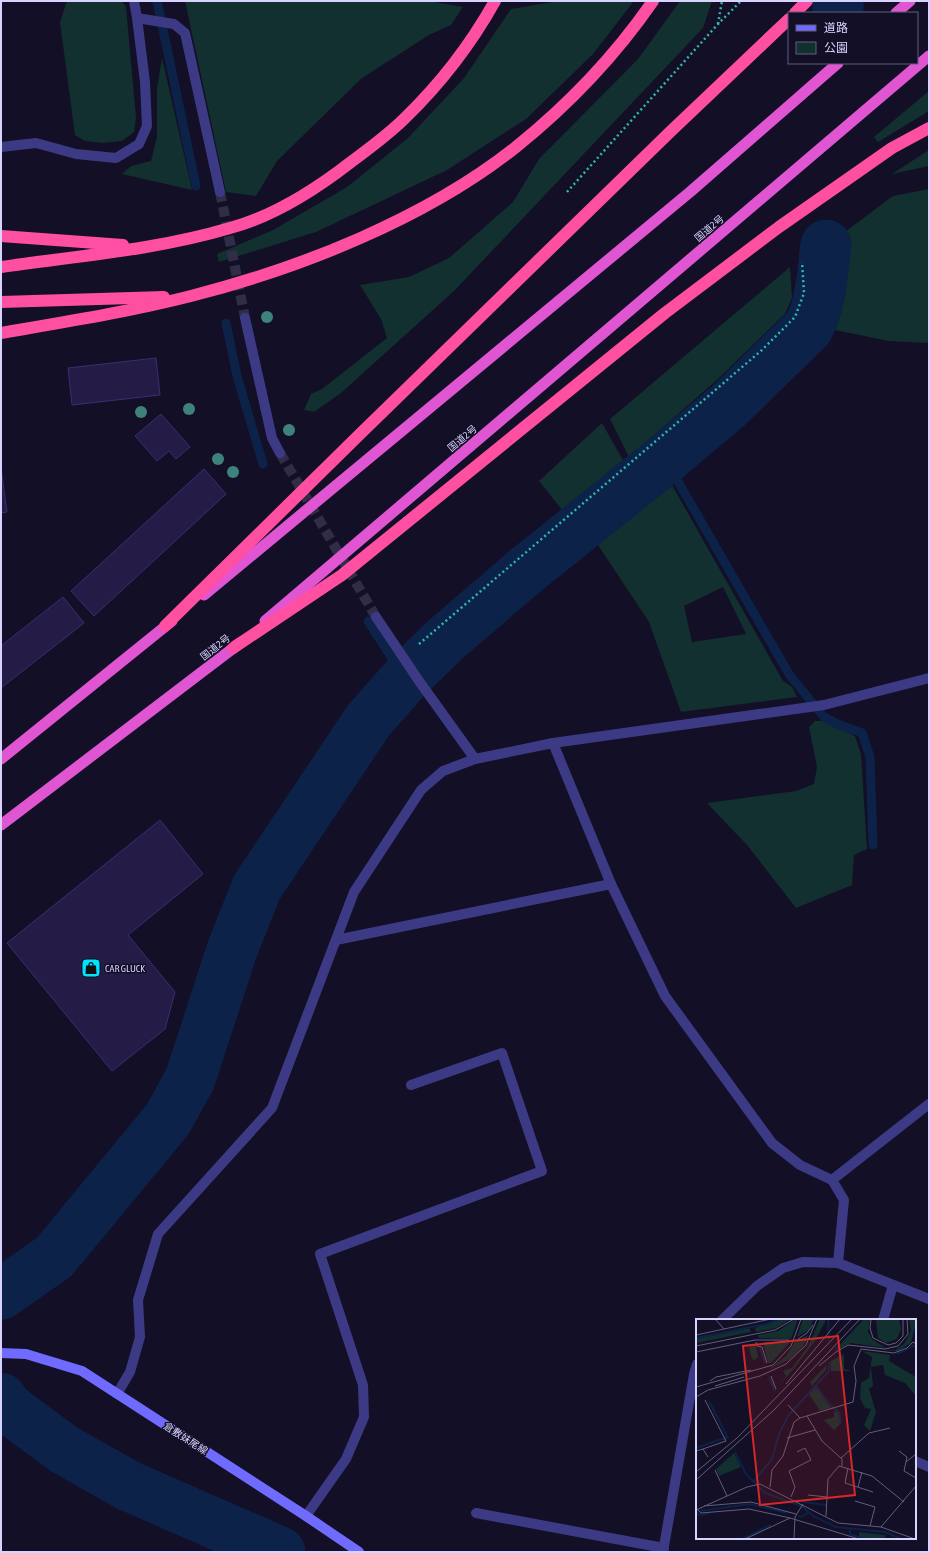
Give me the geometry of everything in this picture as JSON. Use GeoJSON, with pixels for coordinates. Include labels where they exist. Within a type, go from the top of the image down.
{"type":"FeatureCollection","features":[{"type":"Feature","properties":{"kind":"highway"},"geometry":{"type":"LineString","coordinates":[[1,267],[192,238],[231,228],[267,215],[301,197],[335,174],[404,119],[434,88],[463,51],[495,1]]}},
{"type":"Feature","properties":{"kind":"highway"},"geometry":{"type":"LineString","coordinates":[[1,333],[130,310],[191,296],[250,279],[352,241],[398,221],[438,199],[516,147],[582,86],[612,55],[653,1]]}},
{"type":"Feature","properties":{"kind":"highway"},"geometry":{"type":"LineString","coordinates":[[795,12],[807,1]]}},
{"type":"Feature","properties":{"kind":"highway"},"geometry":{"type":"LineString","coordinates":[[897,12],[910,1]]}},
{"type":"Feature","properties":{"kind":"highway"},"geometry":{"type":"LineString","coordinates":[[165,626],[562,237],[788,19]]}},
{"type":"Feature","properties":{"kind":"highway","name":"国道2号"},"geometry":{"type":"LineString","coordinates":[[1,825],[233,648],[929,56]]}},
{"type":"Feature","properties":{"kind":"highway"},"geometry":{"type":"LineString","coordinates":[[1,759],[165,626],[690,192],[837,64]]}},
{"type":"Feature","properties":{"kind":"highway"},"geometry":{"type":"LineString","coordinates":[[233,648],[342,575],[665,313],[779,227],[892,148],[929,128]]}},
{"type":"Feature","properties":{"kind":"highway"},"geometry":{"type":"LineString","coordinates":[[1,236],[146,246]]}},
{"type":"Feature","properties":{"kind":"highway"},"geometry":{"type":"LineString","coordinates":[[1,302],[191,296]]}},
{"type":"Feature","properties":{"kind":"main road","name":"倉敷妹尾線"},"geometry":{"type":"LineString","coordinates":[[1,1354],[26,1354],[82,1371],[359,1552]]}},
{"type":"Feature","properties":{"kind":"street"},"geometry":{"type":"LineString","coordinates":[[1,147],[36,143],[76,154],[116,158],[139,144],[147,126],[145,82],[134,1]]}},
{"type":"Feature","properties":{"kind":"street"},"geometry":{"type":"LineString","coordinates":[[137,18],[174,24],[185,33],[220,192]]}},
{"type":"Feature","properties":{"kind":"street"},"geometry":{"type":"LineString","coordinates":[[245,318],[272,438],[280,453]]}},
{"type":"Feature","properties":{"kind":"street"},"geometry":{"type":"LineString","coordinates":[[376,616],[419,681],[474,759]]}},
{"type":"Feature","properties":{"kind":"street"},"geometry":{"type":"LineString","coordinates":[[117,1394],[130,1372],[140,1337],[138,1300],[158,1234],[272,1108],[354,892],[421,790],[443,771],[474,759],[553,743],[824,705],[929,678]]}},
{"type":"Feature","properties":{"kind":"street"},"geometry":{"type":"LineString","coordinates":[[553,743],[611,884],[665,996],[772,1143],[800,1165],[832,1180],[844,1200],[838,1263]]}},
{"type":"Feature","properties":{"kind":"street"},"geometry":{"type":"LineString","coordinates":[[336,940],[611,884]]}},
{"type":"Feature","properties":{"kind":"street"},"geometry":{"type":"LineString","coordinates":[[306,1516],[346,1459],[364,1418],[363,1385],[320,1254],[542,1171],[502,1053],[411,1085]]}},
{"type":"Feature","properties":{"kind":"street"},"geometry":{"type":"LineString","coordinates":[[832,1180],[929,1104]]}},
{"type":"Feature","properties":{"kind":"street"},"geometry":{"type":"LineString","coordinates":[[723,1319],[757,1286],[783,1268],[803,1262],[838,1263],[929,1300]]}},
{"type":"Feature","properties":{"kind":"street"},"geometry":{"type":"LineString","coordinates":[[883,1319],[894,1285]]}},
{"type":"Feature","properties":{"kind":"street"},"geometry":{"type":"LineString","coordinates":[[476,1513],[663,1550],[696,1367]]}},
{"type":"Feature","properties":{"kind":"street"},"geometry":{"type":"LineString","coordinates":[[916,1461],[929,1467]]}},
{"type":"Feature","properties":{"kind":"path"},"geometry":{"type":"LineString","coordinates":[[718,24],[722,1]]}},
{"type":"Feature","properties":{"kind":"path"},"geometry":{"type":"LineString","coordinates":[[567,192],[718,24],[741,1]]}},
{"type":"Feature","properties":{"kind":"path"},"geometry":{"type":"LineString","coordinates":[[404,659],[762,350],[795,317],[804,293],[802,262]]}},
{"type":"Feature","properties":{"kind":"green space"},"geometry":{"type":"Polygon","coordinates":[[[67,1],[122,1],[126,7],[136,118],[134,132],[122,141],[102,143],[85,141],[75,135],[60,22],[67,1]]]}},
{"type":"Feature","properties":{"kind":"green space"},"geometry":{"type":"Polygon","coordinates":[[[185,1],[429,1],[463,7],[451,25],[429,35],[362,78],[277,161],[256,196],[226,192],[185,1]]]}},
{"type":"Feature","properties":{"kind":"green space"},"geometry":{"type":"Polygon","coordinates":[[[559,1],[634,1],[593,54],[526,119],[447,170],[316,232],[219,262],[217,254],[273,230],[347,187],[408,138],[464,78],[511,9],[559,1]]]}},
{"type":"Feature","properties":{"kind":"green space"},"geometry":{"type":"Polygon","coordinates":[[[680,1],[712,1],[703,28],[455,290],[341,393],[314,412],[304,410],[311,394],[322,389],[387,338],[381,319],[360,285],[409,277],[449,258],[513,202],[539,159],[638,59],[680,1]]]}},
{"type":"Feature","properties":{"kind":"green space"},"geometry":{"type":"Polygon","coordinates":[[[162,58],[192,190],[122,174],[131,166],[151,161],[157,137],[157,88],[162,58]]]}},
{"type":"Feature","properties":{"kind":"green space"},"geometry":{"type":"Polygon","coordinates":[[[929,91],[929,111],[878,142],[874,137],[929,91]]]}},
{"type":"Feature","properties":{"kind":"green space"},"geometry":{"type":"Polygon","coordinates":[[[929,150],[929,166],[892,174],[929,150]]]}},
{"type":"Feature","properties":{"kind":"green space"},"geometry":{"type":"Polygon","coordinates":[[[929,189],[929,343],[889,341],[830,329],[833,317],[825,315],[837,238],[893,196],[929,189]]]}},
{"type":"Feature","properties":{"kind":"green space"},"geometry":{"type":"Polygon","coordinates":[[[790,267],[792,298],[785,314],[718,379],[629,457],[610,419],[790,267]]]}},
{"type":"Feature","properties":{"kind":"green space"},"geometry":{"type":"Polygon","coordinates":[[[602,423],[624,462],[563,511],[539,481],[602,423]]]}},
{"type":"Feature","properties":{"kind":"green space"},"geometry":{"type":"Polygon","coordinates":[[[664,471],[783,681],[792,687],[797,697],[681,712],[649,622],[590,533],[664,471]],[[723,587],[684,606],[692,642],[746,634],[723,587]]]}},
{"type":"Feature","properties":{"kind":"green space"},"geometry":{"type":"Polygon","coordinates":[[[815,721],[823,721],[855,736],[861,754],[867,849],[854,855],[852,885],[796,908],[747,845],[707,803],[796,791],[814,784],[817,767],[809,727],[815,721]]]}},
{"type":"Feature","properties":{"kind":"building"},"geometry":{"type":"Polygon","coordinates":[[[156,358],[160,395],[72,405],[68,368],[156,358]]]}},
{"type":"Feature","properties":{"kind":"building"},"geometry":{"type":"Polygon","coordinates":[[[161,414],[190,447],[176,459],[169,451],[157,461],[135,436],[161,414]]]}},
{"type":"Feature","properties":{"kind":"building"},"geometry":{"type":"Polygon","coordinates":[[[1,468],[7,512],[1,513],[1,468]]]}},
{"type":"Feature","properties":{"kind":"building"},"geometry":{"type":"Polygon","coordinates":[[[204,469],[226,494],[94,616],[71,591],[204,469]]]}},
{"type":"Feature","properties":{"kind":"building"},"geometry":{"type":"Polygon","coordinates":[[[63,597],[84,623],[1,688],[1,646],[63,597]]]}},
{"type":"Feature","properties":{"kind":"building","name":"CAR GLUCK"},"geometry":{"type":"Polygon","coordinates":[[[160,820],[203,874],[128,935],[175,992],[165,1029],[112,1071],[7,943],[160,820]]]}},
{"type":"Feature","properties":{"kind":"waterway"},"geometry":{"type":"LineString","coordinates":[[157,1],[196,186]]}},
{"type":"Feature","properties":{"kind":"waterway"},"geometry":{"type":"LineString","coordinates":[[838,1],[838,12]]}},
{"type":"Feature","properties":{"kind":"waterway"},"geometry":{"type":"LineString","coordinates":[[1,1294],[54,1257],[168,1119],[190,1079],[232,950],[257,887],[368,721],[405,679],[446,639],[524,572],[665,459],[728,406],[808,328],[813,318],[819,298],[826,245]]}},
{"type":"Feature","properties":{"kind":"waterway"},"geometry":{"type":"LineString","coordinates":[[226,323],[237,376],[263,464]]}},
{"type":"Feature","properties":{"kind":"waterway"},"geometry":{"type":"LineString","coordinates":[[665,459],[789,674],[823,716],[835,723],[862,733],[870,757],[873,845]]}},
{"type":"Feature","properties":{"kind":"waterway"},"geometry":{"type":"LineString","coordinates":[[368,621],[405,679]]}},
{"type":"Feature","properties":{"kind":"waterway"},"geometry":{"type":"LineString","coordinates":[[1,1398],[8,1408],[65,1450],[129,1486],[280,1552]]}},
{"type":"Feature","properties":{"kind":"tunnel"},"geometry":{"type":"LineString","coordinates":[[220,192],[245,318]]}},
{"type":"Feature","properties":{"kind":"tunnel"},"geometry":{"type":"LineString","coordinates":[[280,453],[376,617]]}},
{"type":"Feature","properties":{"kind":"place","name":"CAR GLUCK"},"geometry":{"type":"Point","coordinates":[91,968]}}]}
